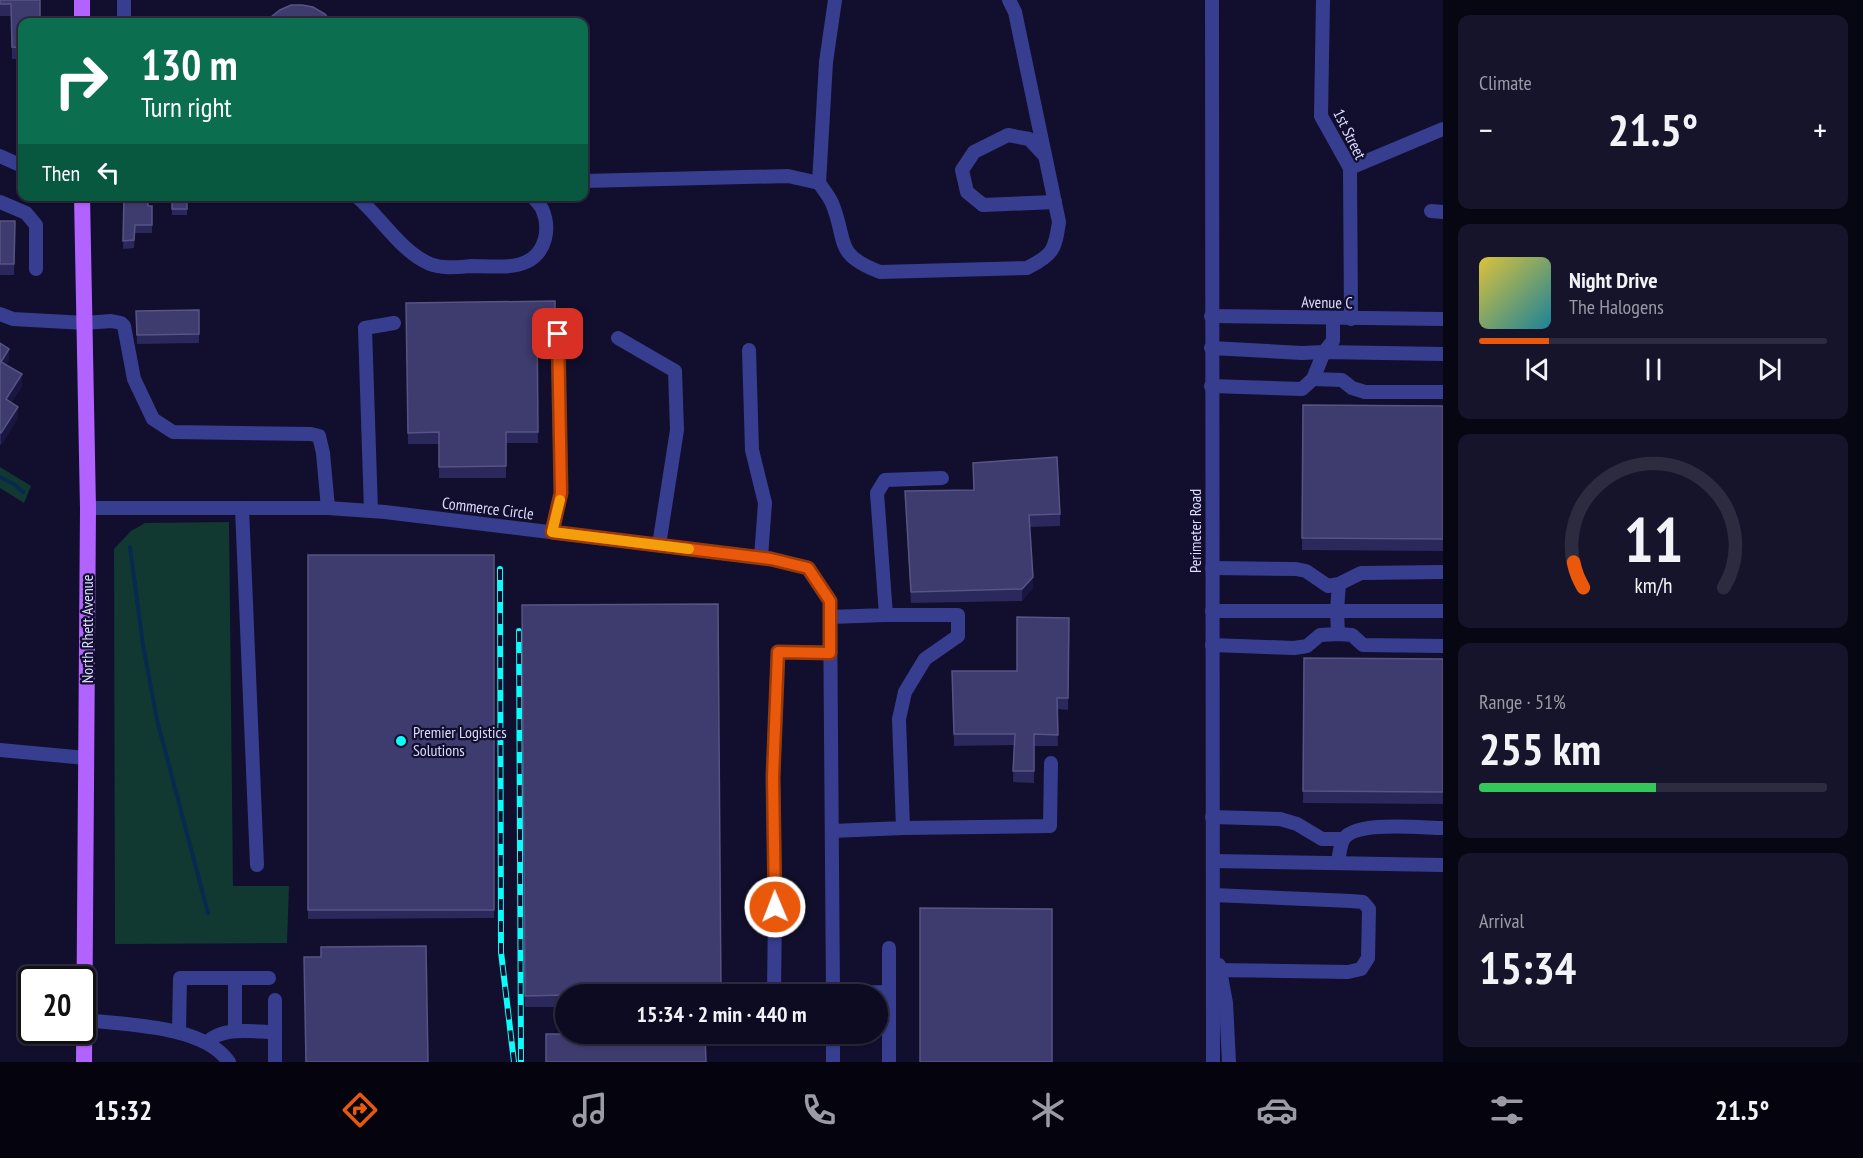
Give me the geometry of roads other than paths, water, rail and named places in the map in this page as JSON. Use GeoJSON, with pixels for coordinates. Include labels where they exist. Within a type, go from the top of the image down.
{"type":"FeatureCollection","features":[{"type":"Feature","properties":{"kind":"main road"},"geometry":{"type":"LineString","coordinates":[[82,0],[82,18]]}},
{"type":"Feature","properties":{"kind":"main road","name":"North Rhett Avenue"},"geometry":{"type":"LineString","coordinates":[[82,201],[88,508],[85,966]]}},
{"type":"Feature","properties":{"kind":"main road","name":"North Rhett Avenue"},"geometry":{"type":"LineString","coordinates":[[84,1044],[84,1062]]}},
{"type":"Feature","properties":{"kind":"street"},"geometry":{"type":"LineString","coordinates":[[124,0],[124,18]]}},
{"type":"Feature","properties":{"kind":"street"},"geometry":{"type":"LineString","coordinates":[[835,0],[826,62],[819,183],[831,203],[845,249],[859,264],[880,272],[1027,268],[1045,259],[1055,244],[1059,222],[1015,12],[1009,0]]}},
{"type":"Feature","properties":{"kind":"street","name":"Perimeter Road"},"geometry":{"type":"LineString","coordinates":[[1212,0],[1212,817],[1213,931],[1216,970]]}},
{"type":"Feature","properties":{"kind":"street","name":"1st Street"},"geometry":{"type":"LineString","coordinates":[[1323,0],[1321,116],[1350,168],[1351,319]]}},
{"type":"Feature","properties":{"kind":"street"},"geometry":{"type":"LineString","coordinates":[[1350,168],[1443,129]]}},
{"type":"Feature","properties":{"kind":"street"},"geometry":{"type":"LineString","coordinates":[[1045,156],[1029,139],[1008,135],[974,152],[962,170],[968,192],[983,205],[1055,202]]}},
{"type":"Feature","properties":{"kind":"street"},"geometry":{"type":"LineString","coordinates":[[0,156],[18,164]]}},
{"type":"Feature","properties":{"kind":"street"},"geometry":{"type":"LineString","coordinates":[[588,181],[788,176],[819,183]]}},
{"type":"Feature","properties":{"kind":"street"},"geometry":{"type":"LineString","coordinates":[[361,201],[412,252],[429,264],[440,267],[508,265],[526,262],[537,254],[545,241],[547,225],[542,208],[536,201]]}},
{"type":"Feature","properties":{"kind":"street"},"geometry":{"type":"LineString","coordinates":[[0,202],[26,213],[36,225],[36,269]]}},
{"type":"Feature","properties":{"kind":"street"},"geometry":{"type":"LineString","coordinates":[[0,314],[13,319],[121,323],[124,326],[134,379],[153,419],[173,432],[319,436],[323,453],[328,508]]}},
{"type":"Feature","properties":{"kind":"street","name":"Avenue C"},"geometry":{"type":"LineString","coordinates":[[1211,316],[1443,319]]}},
{"type":"Feature","properties":{"kind":"street"},"geometry":{"type":"LineString","coordinates":[[1211,386],[1302,389],[1313,379],[1324,352],[1333,341],[1333,318]]}},
{"type":"Feature","properties":{"kind":"street"},"geometry":{"type":"LineString","coordinates":[[371,511],[365,328],[394,323]]}},
{"type":"Feature","properties":{"kind":"street"},"geometry":{"type":"LineString","coordinates":[[552,532],[561,493],[558,334]]}},
{"type":"Feature","properties":{"kind":"street"},"geometry":{"type":"LineString","coordinates":[[618,338],[675,371],[677,430],[659,545]]}},
{"type":"Feature","properties":{"kind":"street"},"geometry":{"type":"LineString","coordinates":[[1211,348],[1302,353],[1443,354]]}},
{"type":"Feature","properties":{"kind":"street"},"geometry":{"type":"LineString","coordinates":[[749,350],[752,450],[765,503],[761,557]]}},
{"type":"Feature","properties":{"kind":"street"},"geometry":{"type":"LineString","coordinates":[[1313,379],[1342,380],[1352,388],[1365,392],[1443,392]]}},
{"type":"Feature","properties":{"kind":"street"},"geometry":{"type":"LineString","coordinates":[[886,615],[876,493],[885,480],[942,478]]}},
{"type":"Feature","properties":{"kind":"street","name":"Commerce Circle"},"geometry":{"type":"LineString","coordinates":[[88,508],[328,508],[371,511],[761,557],[808,568],[830,601],[833,984]]}},
{"type":"Feature","properties":{"kind":"street"},"geometry":{"type":"LineString","coordinates":[[242,508],[257,865]]}},
{"type":"Feature","properties":{"kind":"street"},"geometry":{"type":"LineString","coordinates":[[1212,568],[1296,569],[1306,571],[1328,586],[1339,584],[1361,573],[1443,572]]}},
{"type":"Feature","properties":{"kind":"street"},"geometry":{"type":"LineString","coordinates":[[1338,634],[1339,584]]}},
{"type":"Feature","properties":{"kind":"street"},"geometry":{"type":"LineString","coordinates":[[1212,611],[1443,611]]}},
{"type":"Feature","properties":{"kind":"street"},"geometry":{"type":"LineString","coordinates":[[830,618],[958,615],[958,636],[925,659],[905,692],[899,719],[903,828]]}},
{"type":"Feature","properties":{"kind":"street"},"geometry":{"type":"LineString","coordinates":[[1212,645],[1294,648],[1307,646],[1320,635],[1338,634],[1352,635],[1363,645],[1443,646]]}},
{"type":"Feature","properties":{"kind":"street"},"geometry":{"type":"LineString","coordinates":[[774,984],[773,777],[778,652],[830,653]]}},
{"type":"Feature","properties":{"kind":"street"},"geometry":{"type":"LineString","coordinates":[[0,750],[86,758]]}},
{"type":"Feature","properties":{"kind":"street"},"geometry":{"type":"LineString","coordinates":[[832,831],[1050,826],[1051,763]]}},
{"type":"Feature","properties":{"kind":"street"},"geometry":{"type":"LineString","coordinates":[[1212,817],[1280,819],[1297,824],[1322,839],[1343,839],[1353,831],[1366,827],[1443,828]]}},
{"type":"Feature","properties":{"kind":"street"},"geometry":{"type":"LineString","coordinates":[[1338,863],[1343,839]]}},
{"type":"Feature","properties":{"kind":"street"},"geometry":{"type":"LineString","coordinates":[[1213,861],[1443,865]]}},
{"type":"Feature","properties":{"kind":"street"},"geometry":{"type":"LineString","coordinates":[[1213,895],[1363,902],[1370,909],[1368,958],[1361,969],[1348,972],[1216,970]]}},
{"type":"Feature","properties":{"kind":"street"},"geometry":{"type":"LineString","coordinates":[[889,948],[889,1062]]}},
{"type":"Feature","properties":{"kind":"street"},"geometry":{"type":"LineString","coordinates":[[1213,1062],[1216,970]]}},
{"type":"Feature","properties":{"kind":"street"},"geometry":{"type":"LineString","coordinates":[[1216,970],[1226,1003],[1229,1062]]}},
{"type":"Feature","properties":{"kind":"street"},"geometry":{"type":"LineString","coordinates":[[179,1032],[180,978],[269,978]]}},
{"type":"Feature","properties":{"kind":"street"},"geometry":{"type":"LineString","coordinates":[[235,1031],[236,978]]}},
{"type":"Feature","properties":{"kind":"street"},"geometry":{"type":"LineString","coordinates":[[275,1000],[275,1062]]}},
{"type":"Feature","properties":{"kind":"street"},"geometry":{"type":"LineString","coordinates":[[96,1021],[179,1032],[207,1042],[229,1062]]}},
{"type":"Feature","properties":{"kind":"street"},"geometry":{"type":"LineString","coordinates":[[207,1042],[215,1034],[235,1031],[275,1032]]}},
{"type":"Feature","properties":{"kind":"street"},"geometry":{"type":"LineString","coordinates":[[833,1044],[833,1062]]}},
{"type":"Feature","properties":{"kind":"waterway"},"geometry":{"type":"LineString","coordinates":[[0,477],[23,492]]}},
{"type":"Feature","properties":{"kind":"waterway"},"geometry":{"type":"LineString","coordinates":[[130,547],[143,645],[157,720],[208,913]]}},
{"type":"Feature","properties":{"kind":"railway"},"geometry":{"type":"LineString","coordinates":[[500,569],[501,952],[514,1062]]}},
{"type":"Feature","properties":{"kind":"railway"},"geometry":{"type":"LineString","coordinates":[[519,631],[521,1062]]}},
{"type":"Feature","properties":{"kind":"place","name":"Premier Logistics Solutions"},"geometry":{"type":"Point","coordinates":[401,741]}}]}
